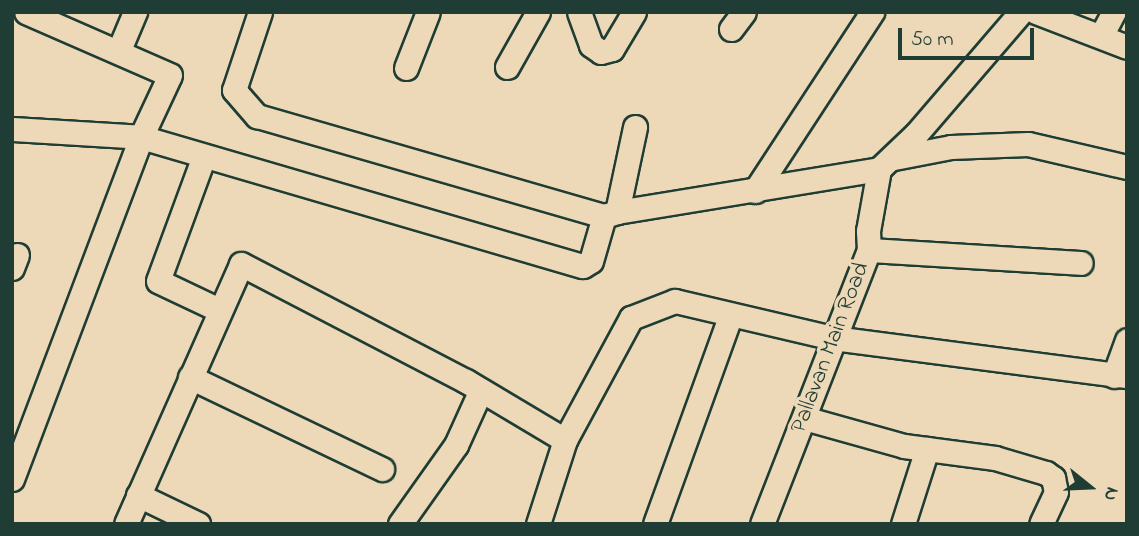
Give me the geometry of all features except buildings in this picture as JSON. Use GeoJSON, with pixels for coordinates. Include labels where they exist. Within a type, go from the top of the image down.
{"type":"FeatureCollection","features":[{"type":"Feature","properties":{"kind":"street"},"geometry":{"type":"LineString","coordinates":[[12,479],[142,137],[170,75],[119,50],[27,12]]}},
{"type":"Feature","properties":{"kind":"street"},"geometry":{"type":"LineString","coordinates":[[119,50],[135,12]]}},
{"type":"Feature","properties":{"kind":"street"},"geometry":{"type":"LineString","coordinates":[[260,12],[234,90],[257,116],[611,214],[755,191],[887,164],[951,147],[1028,144],[1127,167]]}},
{"type":"Feature","properties":{"kind":"street"},"geometry":{"type":"LineString","coordinates":[[406,68],[428,12]]}},
{"type":"Feature","properties":{"kind":"street"},"geometry":{"type":"LineString","coordinates":[[507,67],[538,12]]}},
{"type":"Feature","properties":{"kind":"street"},"geometry":{"type":"LineString","coordinates":[[579,12],[591,45],[601,52],[612,49],[634,12]]}},
{"type":"Feature","properties":{"kind":"street"},"geometry":{"type":"LineString","coordinates":[[755,191],[872,12]]}},
{"type":"Feature","properties":{"kind":"street"},"geometry":{"type":"LineString","coordinates":[[887,164],[1021,12]]}},
{"type":"Feature","properties":{"kind":"street"},"geometry":{"type":"LineString","coordinates":[[1036,12],[1127,47]]}},
{"type":"Feature","properties":{"kind":"street"},"geometry":{"type":"LineString","coordinates":[[1101,36],[1114,12]]}},
{"type":"Feature","properties":{"kind":"street"},"geometry":{"type":"LineString","coordinates":[[12,129],[142,137],[583,266],[591,261],[611,214],[635,127]]}},
{"type":"Feature","properties":{"kind":"street"},"geometry":{"type":"LineString","coordinates":[[204,156],[158,281],[219,310]]}},
{"type":"Feature","properties":{"kind":"street","name":"Pallavan Main Road"},"geometry":{"type":"LineString","coordinates":[[764,523],[869,250],[868,231],[887,164]]}},
{"type":"Feature","properties":{"kind":"street"},"geometry":{"type":"LineString","coordinates":[[869,250],[1081,262]]}},
{"type":"Feature","properties":{"kind":"street"},"geometry":{"type":"LineString","coordinates":[[126,524],[241,264],[481,390],[565,440]]}},
{"type":"Feature","properties":{"kind":"street"},"geometry":{"type":"LineString","coordinates":[[538,524],[565,440],[632,318],[676,301],[730,317],[833,338],[1120,376],[1127,340]]}},
{"type":"Feature","properties":{"kind":"street"},"geometry":{"type":"LineString","coordinates":[[655,524],[730,317]]}},
{"type":"Feature","properties":{"kind":"street"},"geometry":{"type":"LineString","coordinates":[[190,377],[382,469]]}},
{"type":"Feature","properties":{"kind":"street"},"geometry":{"type":"LineString","coordinates":[[400,524],[456,445],[481,390]]}},
{"type":"Feature","properties":{"kind":"street"},"geometry":{"type":"LineString","coordinates":[[804,418],[927,449],[995,458],[1046,473],[1056,484],[1056,492],[1041,524]]}},
{"type":"Feature","properties":{"kind":"street"},"geometry":{"type":"LineString","coordinates":[[903,524],[927,449]]}},
{"type":"Feature","properties":{"kind":"street"},"geometry":{"type":"LineString","coordinates":[[138,495],[198,524]]}}]}
